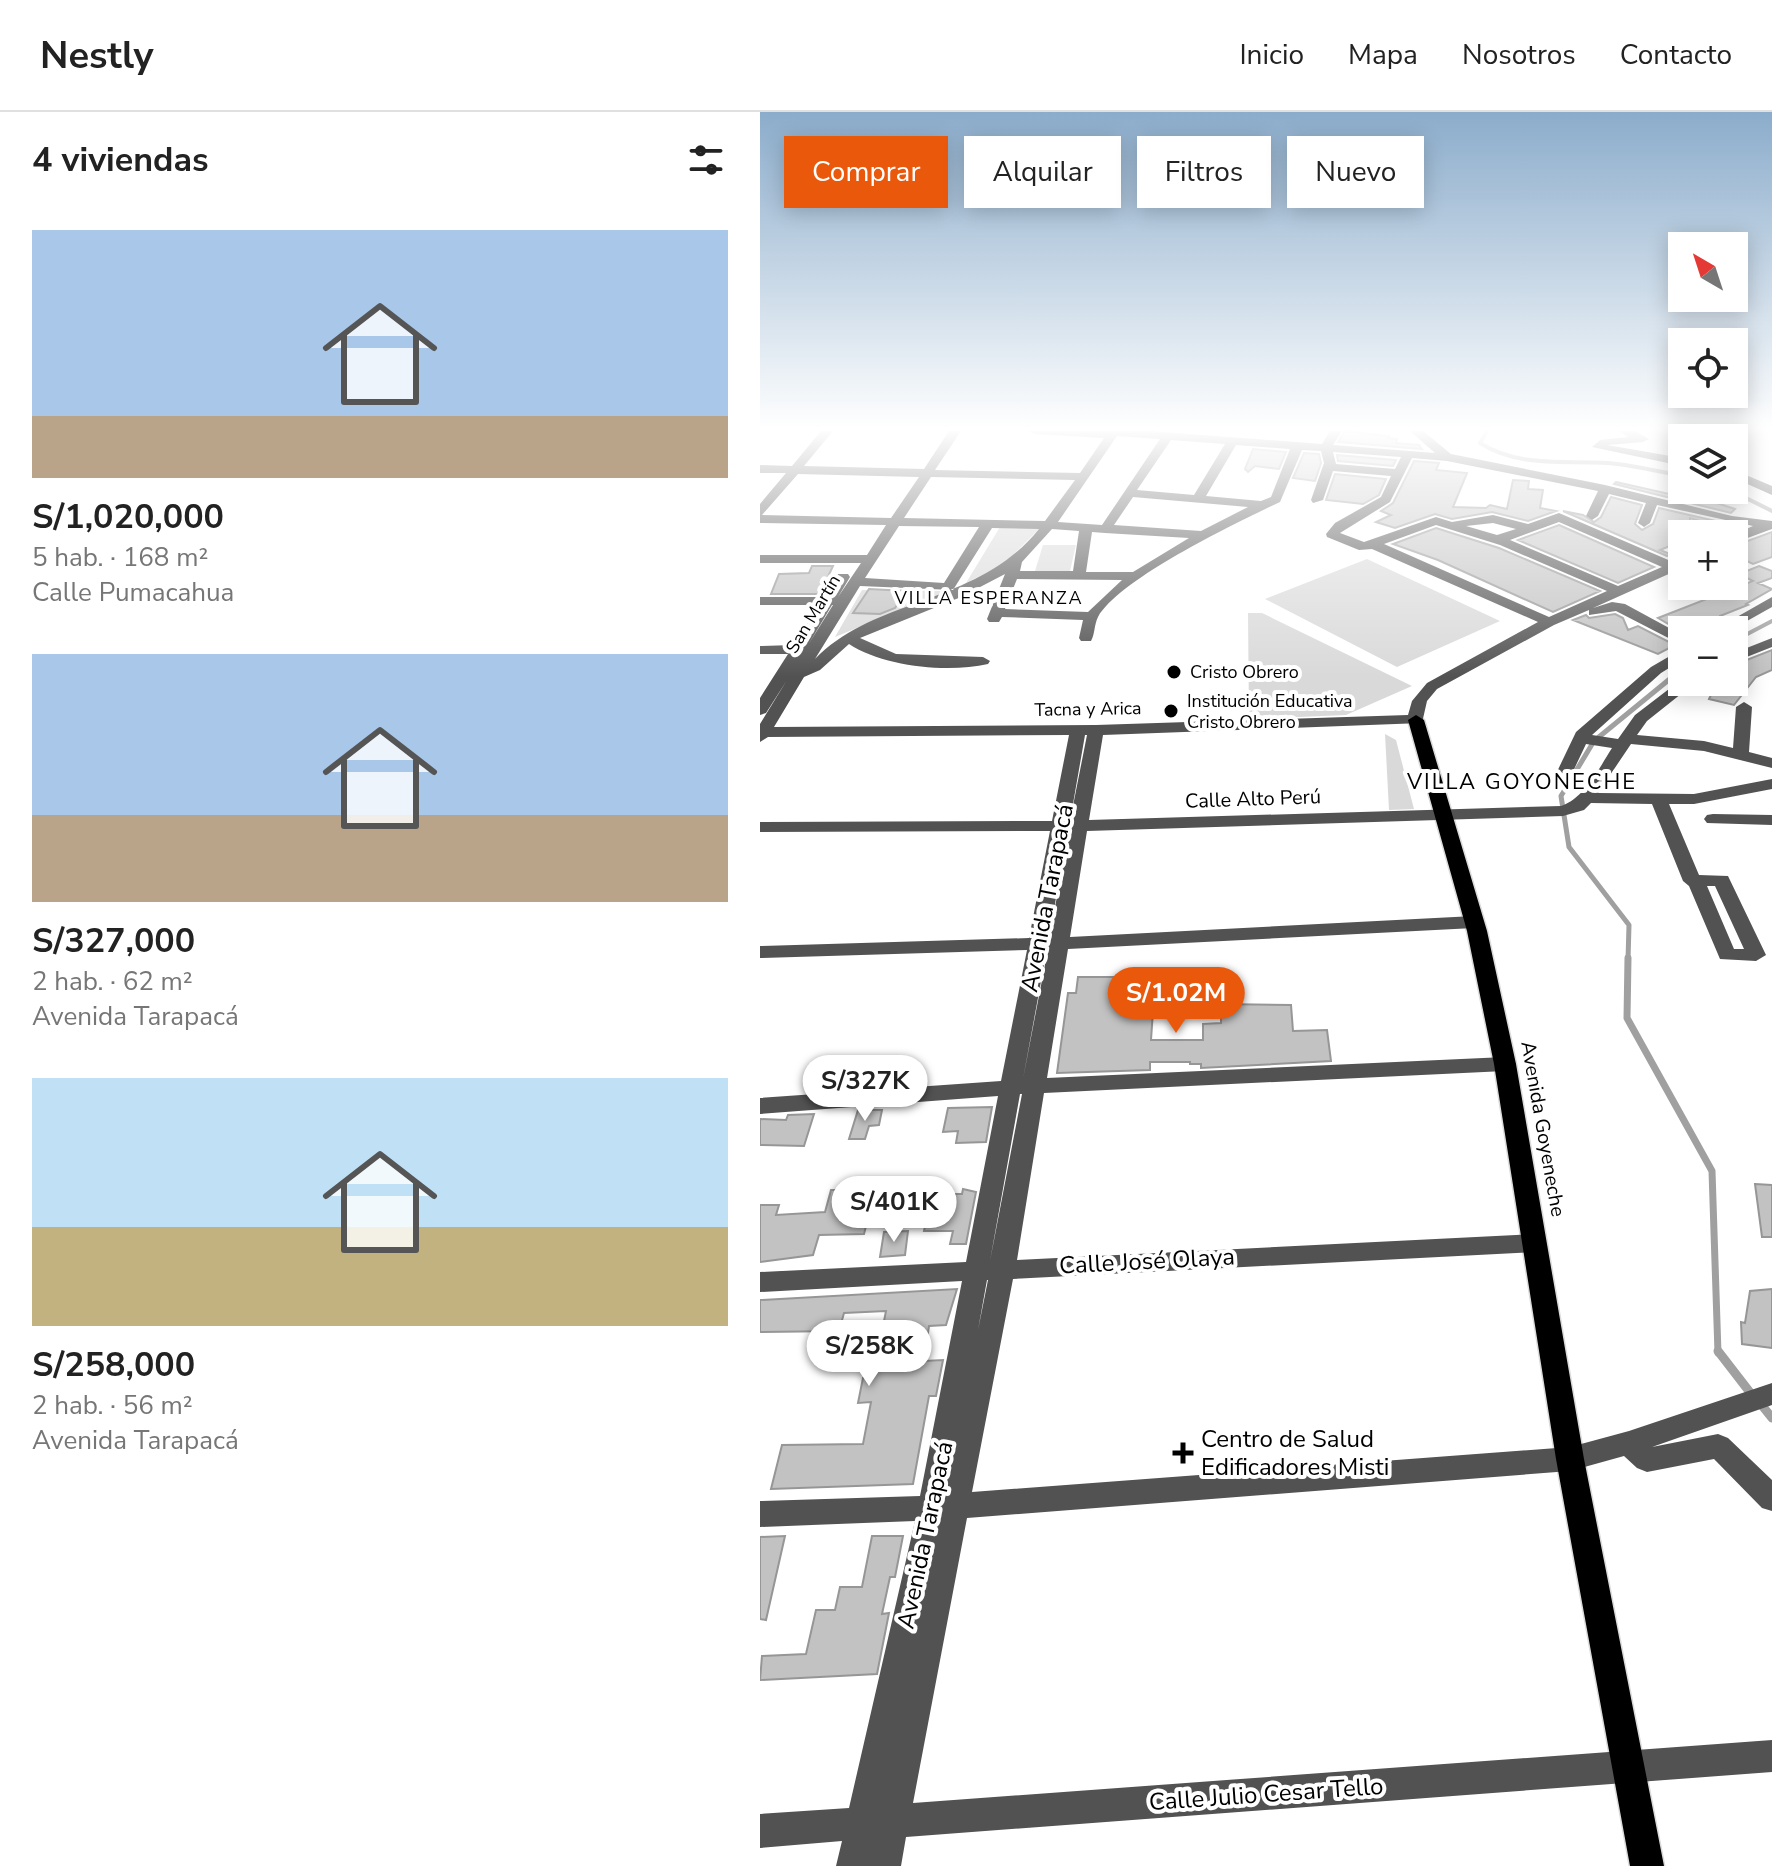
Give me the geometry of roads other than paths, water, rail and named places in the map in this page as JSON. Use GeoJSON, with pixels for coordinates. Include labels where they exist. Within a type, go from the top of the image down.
{"type":"FeatureCollection","features":[{"type":"Feature","properties":{"kind":"main road","name":"Avenida Goyeneche"},"geometry":{"type":"LineString","coordinates":[[1416,720],[1474,922],[1505,1064],[1570,1459],[1647,1866]]}},
{"type":"Feature","properties":{"kind":"street","name":"San Martín"},"geometry":{"type":"LineString","coordinates":[[761,734],[872,559],[895,513]]}},
{"type":"Feature","properties":{"kind":"street"},"geometry":{"type":"LineString","coordinates":[[1057,513],[1015,568],[995,616],[1091,616]]}},
{"type":"Feature","properties":{"kind":"street"},"geometry":{"type":"LineString","coordinates":[[1105,529],[1116,513]]}},
{"type":"Feature","properties":{"kind":"street"},"geometry":{"type":"LineString","coordinates":[[1086,638],[1091,616],[1136,576],[1248,513]]}},
{"type":"Feature","properties":{"kind":"street"},"geometry":{"type":"LineString","coordinates":[[1364,513],[1332,534],[1364,547],[1374,545],[1549,622]]}},
{"type":"Feature","properties":{"kind":"street"},"geometry":{"type":"LineString","coordinates":[[1644,523],[1648,513]]}},
{"type":"Feature","properties":{"kind":"street"},"geometry":{"type":"LineString","coordinates":[[1701,513],[1733,520]]}},
{"type":"Feature","properties":{"kind":"street"},"geometry":{"type":"LineString","coordinates":[[1497,540],[1559,517],[1668,561]]}},
{"type":"Feature","properties":{"kind":"street"},"geometry":{"type":"LineString","coordinates":[[760,519],[1048,525],[1206,535]]}},
{"type":"Feature","properties":{"kind":"street"},"geometry":{"type":"LineString","coordinates":[[1446,523],[1493,519],[1528,528]]}},
{"type":"Feature","properties":{"kind":"street"},"geometry":{"type":"LineString","coordinates":[[1374,545],[1376,541],[1436,521],[1497,540],[1618,591]]}},
{"type":"Feature","properties":{"kind":"street","name":"San Martín"},"geometry":{"type":"LineString","coordinates":[[760,710],[855,559],[889,522]]}},
{"type":"Feature","properties":{"kind":"street"},"geometry":{"type":"LineString","coordinates":[[1748,522],[1770,525]]}},
{"type":"Feature","properties":{"kind":"street"},"geometry":{"type":"LineString","coordinates":[[856,582],[948,587],[988,524]]}},
{"type":"Feature","properties":{"kind":"street"},"geometry":{"type":"LineString","coordinates":[[1749,532],[1770,525]]}},
{"type":"Feature","properties":{"kind":"street"},"geometry":{"type":"LineString","coordinates":[[1079,576],[1086,528]]}},
{"type":"Feature","properties":{"kind":"street"},"geometry":{"type":"LineString","coordinates":[[760,559],[872,559]]}},
{"type":"Feature","properties":{"kind":"street"},"geometry":{"type":"LineString","coordinates":[[782,676],[799,676],[811,671],[849,637],[1015,568],[1079,576],[1136,576]]}},
{"type":"Feature","properties":{"kind":"street"},"geometry":{"type":"LineString","coordinates":[[1416,720],[1420,696],[1432,686],[1549,622],[1668,569]]}},
{"type":"Feature","properties":{"kind":"street"},"geometry":{"type":"LineString","coordinates":[[760,601],[843,601]]}},
{"type":"Feature","properties":{"kind":"street"},"geometry":{"type":"LineString","coordinates":[[1746,616],[1772,601]]}},
{"type":"Feature","properties":{"kind":"street"},"geometry":{"type":"LineString","coordinates":[[1572,612],[1583,616],[1616,606],[1668,634]]}},
{"type":"Feature","properties":{"kind":"street"},"geometry":{"type":"LineString","coordinates":[[849,637],[864,650],[897,661],[983,661]]}},
{"type":"Feature","properties":{"kind":"street"},"geometry":{"type":"LineString","coordinates":[[1748,652],[1772,642]]}},
{"type":"Feature","properties":{"kind":"street"},"geometry":{"type":"LineString","coordinates":[[760,650],[815,649]]}},
{"type":"Feature","properties":{"kind":"street"},"geometry":{"type":"LineString","coordinates":[[1562,778],[1590,739],[1656,670],[1668,662]]}},
{"type":"Feature","properties":{"kind":"street"},"geometry":{"type":"LineString","coordinates":[[1582,802],[1641,718],[1670,696]]}},
{"type":"Feature","properties":{"kind":"street"},"geometry":{"type":"LineString","coordinates":[[1741,754],[1744,707]]}},
{"type":"Feature","properties":{"kind":"street","name":"Tacna y Arica"},"geometry":{"type":"LineString","coordinates":[[761,734],[1087,730],[1416,720]]}},
{"type":"Feature","properties":{"kind":"street","name":"Avenida Tarapacá"},"geometry":{"type":"LineString","coordinates":[[853,1866],[876,1821],[944,1508],[991,1269],[1087,730]]}},
{"type":"Feature","properties":{"kind":"street"},"geometry":{"type":"LineString","coordinates":[[1590,739],[1704,746],[1772,763]]}},
{"type":"Feature","properties":{"kind":"street","name":"Calle Alto Perú"},"geometry":{"type":"LineString","coordinates":[[760,827],[1070,826],[1545,812],[1582,802],[1694,799],[1772,784]]}},
{"type":"Feature","properties":{"kind":"street"},"geometry":{"type":"LineString","coordinates":[[1737,792],[1765,820]]}},
{"type":"Feature","properties":{"kind":"street"},"geometry":{"type":"LineString","coordinates":[[1658,798],[1692,881],[1696,881]]}},
{"type":"Feature","properties":{"kind":"street"},"geometry":{"type":"LineString","coordinates":[[1713,819],[1765,820]]}},
{"type":"Feature","properties":{"kind":"street"},"geometry":{"type":"LineString","coordinates":[[760,952],[1474,922]]}},
{"type":"Feature","properties":{"kind":"street"},"geometry":{"type":"LineString","coordinates":[[760,1106],[1023,1087],[1505,1064]]}},
{"type":"Feature","properties":{"kind":"street","name":"Calle José Olaya"},"geometry":{"type":"LineString","coordinates":[[760,1282],[1534,1243]]}},
{"type":"Feature","properties":{"kind":"street"},"geometry":{"type":"LineString","coordinates":[[760,1514],[944,1508],[1570,1459],[1629,1443],[1772,1394]]}},
{"type":"Feature","properties":{"kind":"street"},"geometry":{"type":"LineString","coordinates":[[1629,1443],[1647,1460],[1718,1446],[1735,1459],[1772,1499]]}},
{"type":"Feature","properties":{"kind":"street","name":"Calle Julio Cesar Tello"},"geometry":{"type":"LineString","coordinates":[[760,1831],[1772,1756]]}},
{"type":"Feature","properties":{"kind":"street","name":"Avenida Tarapacá"},"geometry":{"type":"LineString","coordinates":[[876,1821],[884,1866]]}},
{"type":"Feature","properties":{"kind":"waterway"},"geometry":{"type":"LineString","coordinates":[[1748,634],[1772,621]]}},
{"type":"Feature","properties":{"kind":"waterway"},"geometry":{"type":"LineString","coordinates":[[1628,960],[1629,925],[1569,847],[1561,796],[1594,741],[1668,680]]}},
{"type":"Feature","properties":{"kind":"waterway"},"geometry":{"type":"LineString","coordinates":[[1628,958],[1627,1018],[1712,1171],[1718,1353]]}},
{"type":"Feature","properties":{"kind":"waterway"},"geometry":{"type":"LineString","coordinates":[[1718,1351],[1752,1395]]}},
{"type":"Feature","properties":{"kind":"waterway"},"geometry":{"type":"LineString","coordinates":[[1760,1403],[1772,1418]]}},
{"type":"Feature","properties":{"kind":"place","name":"Cristo Obrero"},"geometry":{"type":"Point","coordinates":[1174,672]}},
{"type":"Feature","properties":{"kind":"place","name":"Institución Educativa Cristo Obrero"},"geometry":{"type":"Point","coordinates":[1171,711]}},
{"type":"Feature","properties":{"kind":"place","name":"Centro de Salud Edificadores Misti"},"geometry":{"type":"Point","coordinates":[1183,1453]}},
{"type":"Feature","properties":{"kind":"district","name":"VILLA ESPERANZA"},"geometry":{"type":"Point","coordinates":[989,598]}},
{"type":"Feature","properties":{"kind":"district","name":"VILLA GOYONECHE"},"geometry":{"type":"Point","coordinates":[1522,782]}}]}
